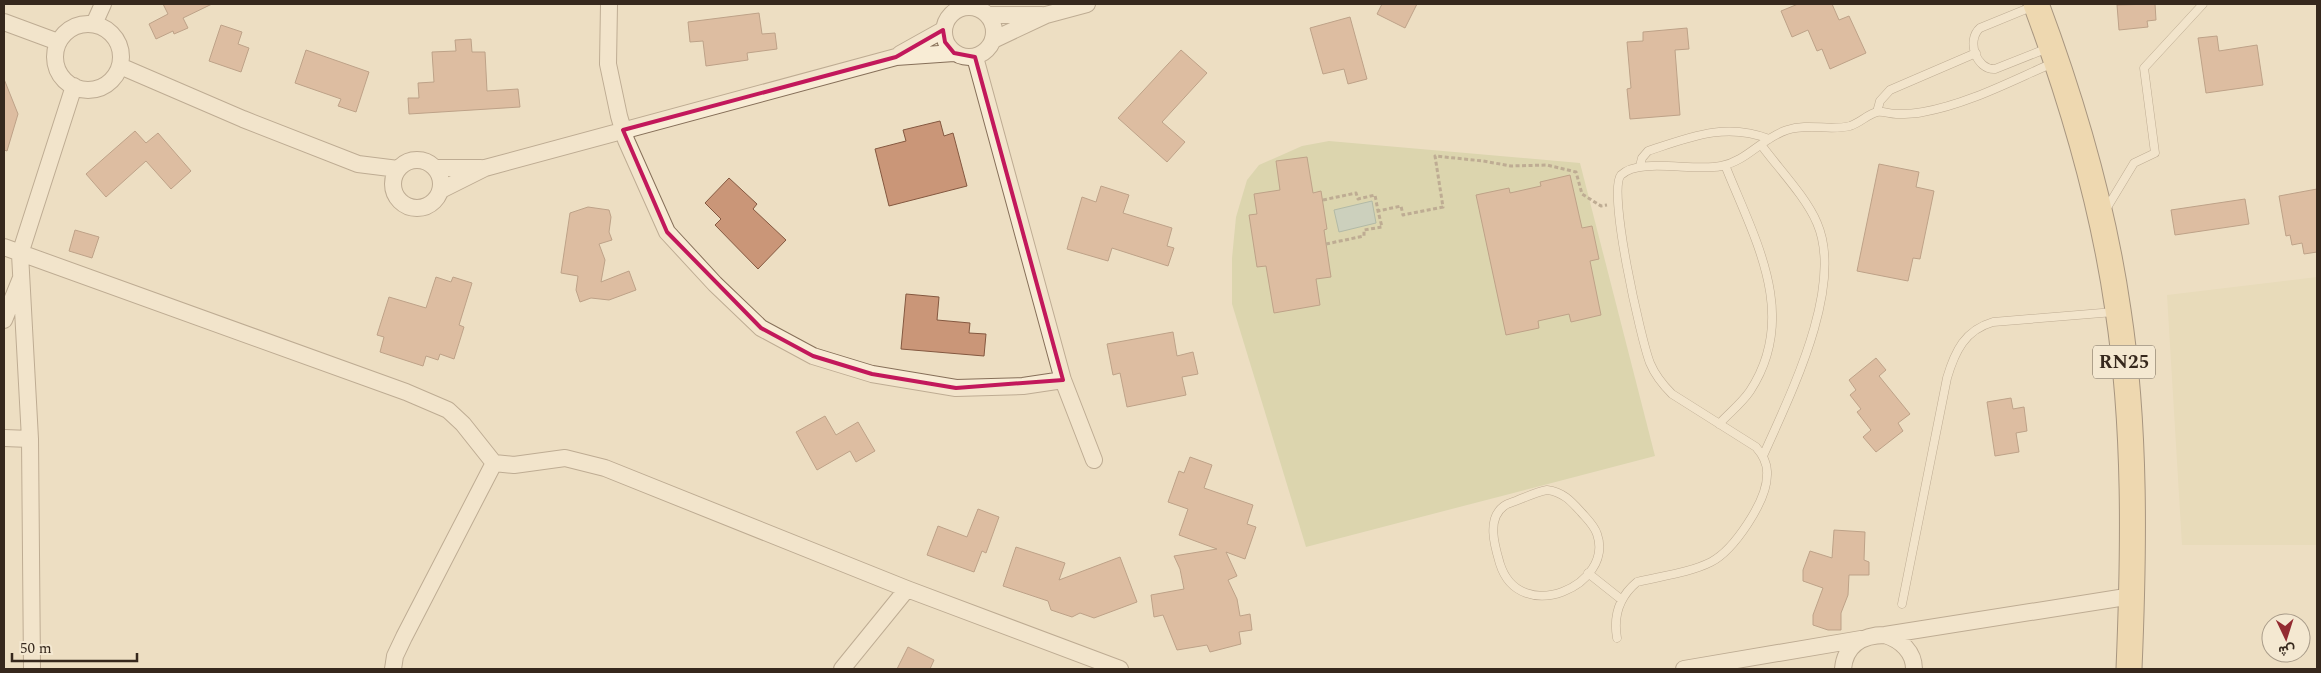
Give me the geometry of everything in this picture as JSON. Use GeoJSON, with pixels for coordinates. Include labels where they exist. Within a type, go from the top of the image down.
{"type":"FeatureCollection","features":[{"type":"Feature","properties":{"kind":"main road","name":"RN25"},"geometry":{"type":"LineString","coordinates":[[2036,4],[2055,54],[2102,217],[2118,311],[2127,401],[2133,533],[2130,669]]}},
{"type":"Feature","properties":{"kind":"street"},"geometry":{"type":"LineString","coordinates":[[94,24],[103,4]]}},
{"type":"Feature","properties":{"kind":"street"},"geometry":{"type":"LineString","coordinates":[[609,4],[608,64],[623,130],[667,232],[715,284],[761,328],[813,356],[872,374],[956,388],[1023,386],[1063,380]]}},
{"type":"Feature","properties":{"kind":"street"},"geometry":{"type":"LineString","coordinates":[[993,40],[1046,15],[1087,4]]}},
{"type":"Feature","properties":{"kind":"street"},"geometry":{"type":"LineString","coordinates":[[441,190],[441,179],[436,168],[427,162],[417,160],[406,162],[398,169],[393,180],[394,191],[400,202],[411,208],[424,207],[434,201],[441,190],[485,168],[623,130],[896,57],[954,53],[964,57],[975,57],[986,51],[993,40],[994,27],[989,16],[979,8],[954,7],[946,19],[943,30],[945,42],[954,53]]}},
{"type":"Feature","properties":{"kind":"street"},"geometry":{"type":"LineString","coordinates":[[989,16],[1046,15]]}},
{"type":"Feature","properties":{"kind":"street"},"geometry":{"type":"LineString","coordinates":[[4,22],[58,42]]}},
{"type":"Feature","properties":{"kind":"street"},"geometry":{"type":"LineString","coordinates":[[83,24],[94,24],[108,31],[118,42],[121,52],[120,66],[108,83],[98,88],[86,90],[65,81],[59,72],[55,52],[58,42],[64,34],[83,24]]}},
{"type":"Feature","properties":{"kind":"street"},"geometry":{"type":"LineString","coordinates":[[896,57],[943,30]]}},
{"type":"Feature","properties":{"kind":"street"},"geometry":{"type":"LineString","coordinates":[[975,57],[1063,380],[1094,460]]}},
{"type":"Feature","properties":{"kind":"street"},"geometry":{"type":"LineString","coordinates":[[120,66],[243,119],[358,164],[398,169]]}},
{"type":"Feature","properties":{"kind":"street"},"geometry":{"type":"LineString","coordinates":[[32,669],[30,439],[23,272],[20,254],[74,86]]}},
{"type":"Feature","properties":{"kind":"street"},"geometry":{"type":"LineString","coordinates":[[358,164],[394,191]]}},
{"type":"Feature","properties":{"kind":"street"},"geometry":{"type":"LineString","coordinates":[[436,168],[485,168]]}},
{"type":"Feature","properties":{"kind":"street"},"geometry":{"type":"LineString","coordinates":[[4,247],[406,392],[448,410],[463,424],[494,463],[514,465],[565,458],[605,468],[907,589],[1120,669]]}},
{"type":"Feature","properties":{"kind":"street"},"geometry":{"type":"LineString","coordinates":[[4,320],[23,272]]}},
{"type":"Feature","properties":{"kind":"street"},"geometry":{"type":"LineString","coordinates":[[4,438],[30,439]]}},
{"type":"Feature","properties":{"kind":"street"},"geometry":{"type":"LineString","coordinates":[[393,669],[395,656],[404,637],[494,463]]}},
{"type":"Feature","properties":{"kind":"street"},"geometry":{"type":"LineString","coordinates":[[842,669],[907,589]]}},
{"type":"Feature","properties":{"kind":"street"},"geometry":{"type":"LineString","coordinates":[[1684,669],[1861,639],[1873,635],[1885,635],[2132,596]]}},
{"type":"Feature","properties":{"kind":"street"},"geometry":{"type":"LineString","coordinates":[[1885,635],[1894,638],[1904,645],[1911,655],[1914,669]]}},
{"type":"Feature","properties":{"kind":"street"},"geometry":{"type":"LineString","coordinates":[[1843,669],[1846,656],[1861,639]]}},
{"type":"Feature","properties":{"kind":"lane"},"geometry":{"type":"LineString","coordinates":[[2036,4],[1980,28],[1973,39],[1976,54],[1985,68],[1995,70],[2055,54]]}},
{"type":"Feature","properties":{"kind":"lane"},"geometry":{"type":"LineString","coordinates":[[2102,217],[2134,164],[2155,152],[2144,68],[2203,4]]}},
{"type":"Feature","properties":{"kind":"lane"},"geometry":{"type":"LineString","coordinates":[[1877,112],[1880,100],[1890,90],[1976,54]]}},
{"type":"Feature","properties":{"kind":"lane"},"geometry":{"type":"LineString","coordinates":[[1617,638],[1616,618],[1622,600],[1637,582],[1698,567],[1711,562],[1730,547],[1757,507],[1768,474],[1763,456],[1756,448],[1672,394],[1663,385],[1650,364],[1628,267],[1617,205],[1619,178],[1627,171],[1640,166],[1699,169],[1725,165],[1742,159],[1769,139],[1786,130],[1801,127],[1850,126],[1877,112],[1911,114],[1961,102],[2055,54]]}},
{"type":"Feature","properties":{"kind":"lane"},"geometry":{"type":"LineString","coordinates":[[1640,166],[1642,158],[1648,151],[1716,131],[1741,131],[1769,139]]}},
{"type":"Feature","properties":{"kind":"lane"},"geometry":{"type":"LineString","coordinates":[[1762,146],[1813,214],[1822,238],[1825,270],[1813,332],[1788,402],[1763,456]]}},
{"type":"Feature","properties":{"kind":"lane"},"geometry":{"type":"LineString","coordinates":[[1719,424],[1745,398],[1756,381],[1768,353],[1773,315],[1772,296],[1766,270],[1725,165]]}},
{"type":"Feature","properties":{"kind":"lane"},"geometry":{"type":"LineString","coordinates":[[1902,604],[1947,378],[1952,360],[1960,344],[1968,334],[1983,325],[1993,322],[2118,311]]}},
{"type":"Feature","properties":{"kind":"lane"},"geometry":{"type":"LineString","coordinates":[[1547,490],[1562,494],[1578,509],[1597,534],[1598,557],[1588,573],[1577,586],[1554,595],[1531,595],[1518,589],[1503,572],[1495,546],[1493,529],[1504,506],[1547,490]]}},
{"type":"Feature","properties":{"kind":"lane"},"geometry":{"type":"LineString","coordinates":[[1588,573],[1622,600]]}},
{"type":"Feature","properties":{"kind":"path"},"geometry":{"type":"LineString","coordinates":[[1378,211],[1401,206],[1403,214],[1443,207],[1435,156],[1511,166],[1547,165],[1576,172],[1582,194],[1601,206],[1617,205]]}},
{"type":"Feature","properties":{"kind":"path"},"geometry":{"type":"LineString","coordinates":[[1323,200],[1356,193],[1358,199],[1375,195],[1382,227],[1364,230],[1364,236],[1326,244]]}},
{"type":"Feature","properties":{"kind":"highlighted area"},"geometry":{"type":"Polygon","coordinates":[[[943,30],[945,42],[954,53],[975,57],[1063,380],[956,388],[872,374],[813,356],[761,328],[667,232],[623,130],[896,57],[943,30]]]}},
{"type":"Feature","properties":{"kind":"shaded area"},"geometry":{"type":"Polygon","coordinates":[[[2317,277],[2317,545],[2182,545],[2167,295],[2317,277]]]}},
{"type":"Feature","properties":{"kind":"green space"},"geometry":{"type":"Polygon","coordinates":[[[1329,141],[1580,163],[1655,456],[1306,547],[1232,304],[1232,258],[1236,217],[1247,180],[1259,165],[1302,146],[1329,141]]]}},
{"type":"Feature","properties":{"kind":"water"},"geometry":{"type":"Polygon","coordinates":[[[1372,201],[1376,223],[1339,232],[1334,210],[1372,201]]]}},
{"type":"Feature","properties":{"kind":"building"},"geometry":{"type":"Polygon","coordinates":[[[163,4],[212,4],[183,18],[188,28],[174,34],[173,31],[156,39],[149,24],[168,14],[163,4]]]}},
{"type":"Feature","properties":{"kind":"building"},"geometry":{"type":"Polygon","coordinates":[[[1382,4],[1417,4],[1405,28],[1377,14],[1382,4]]]}},
{"type":"Feature","properties":{"kind":"building"},"geometry":{"type":"Polygon","coordinates":[[[1798,4],[1832,4],[1839,20],[1849,16],[1866,53],[1830,69],[1822,49],[1817,51],[1808,30],[1792,37],[1781,11],[1798,4]]]}},
{"type":"Feature","properties":{"kind":"building"},"geometry":{"type":"Polygon","coordinates":[[[2155,4],[2156,20],[2147,21],[2148,27],[2119,30],[2117,5],[2155,4]]]}},
{"type":"Feature","properties":{"kind":"building"},"geometry":{"type":"Polygon","coordinates":[[[759,13],[762,34],[775,33],[777,49],[747,53],[748,60],[706,66],[703,41],[690,42],[688,22],[759,13]]]}},
{"type":"Feature","properties":{"kind":"building"},"geometry":{"type":"Polygon","coordinates":[[[1350,17],[1367,79],[1348,84],[1344,69],[1323,74],[1310,28],[1350,17]]]}},
{"type":"Feature","properties":{"kind":"building"},"geometry":{"type":"Polygon","coordinates":[[[221,25],[242,32],[238,44],[249,48],[241,72],[209,61],[221,25]]]}},
{"type":"Feature","properties":{"kind":"building"},"geometry":{"type":"Polygon","coordinates":[[[1687,28],[1689,49],[1675,50],[1680,115],[1630,119],[1627,89],[1631,88],[1627,42],[1643,41],[1643,32],[1687,28]]]}},
{"type":"Feature","properties":{"kind":"building"},"geometry":{"type":"Polygon","coordinates":[[[2217,36],[2219,51],[2257,45],[2263,85],[2206,93],[2198,38],[2217,36]]]}},
{"type":"Feature","properties":{"kind":"building"},"geometry":{"type":"Polygon","coordinates":[[[471,39],[472,52],[485,52],[487,91],[518,89],[520,107],[409,114],[408,98],[419,98],[418,83],[434,82],[432,52],[456,51],[455,40],[471,39]]]}},
{"type":"Feature","properties":{"kind":"building"},"geometry":{"type":"Polygon","coordinates":[[[306,50],[369,72],[356,112],[338,106],[341,99],[295,83],[306,50]]]}},
{"type":"Feature","properties":{"kind":"building"},"geometry":{"type":"Polygon","coordinates":[[[1181,50],[1207,73],[1162,122],[1185,142],[1167,162],[1118,118],[1181,50]]]}},
{"type":"Feature","properties":{"kind":"building"},"geometry":{"type":"Polygon","coordinates":[[[4,79],[18,114],[7,151],[4,150],[4,79]]]}},
{"type":"Feature","properties":{"kind":"building"},"geometry":{"type":"Polygon","coordinates":[[[940,121],[944,136],[953,133],[967,186],[889,206],[875,149],[906,141],[903,130],[940,121]]]}},
{"type":"Feature","properties":{"kind":"building"},"geometry":{"type":"Polygon","coordinates":[[[135,131],[146,143],[158,133],[191,171],[171,189],[146,161],[106,197],[86,174],[135,131]]]}},
{"type":"Feature","properties":{"kind":"building"},"geometry":{"type":"Polygon","coordinates":[[[1307,157],[1313,193],[1321,191],[1327,229],[1324,230],[1331,277],[1316,279],[1320,305],[1274,313],[1266,266],[1257,267],[1249,215],[1257,214],[1254,194],[1280,190],[1276,161],[1307,157]]]}},
{"type":"Feature","properties":{"kind":"building"},"geometry":{"type":"Polygon","coordinates":[[[1879,164],[1919,172],[1916,187],[1934,191],[1920,259],[1913,258],[1908,281],[1857,271],[1879,164]]]}},
{"type":"Feature","properties":{"kind":"building"},"geometry":{"type":"Polygon","coordinates":[[[1570,175],[1582,228],[1592,226],[1599,259],[1590,261],[1601,315],[1571,322],[1569,314],[1538,321],[1539,328],[1506,335],[1476,195],[1509,188],[1510,193],[1541,186],[1540,182],[1570,175]]]}},
{"type":"Feature","properties":{"kind":"building"},"geometry":{"type":"Polygon","coordinates":[[[729,178],[757,204],[753,209],[786,240],[758,269],[715,225],[721,219],[705,203],[729,178]]]}},
{"type":"Feature","properties":{"kind":"building"},"geometry":{"type":"Polygon","coordinates":[[[1101,186],[1129,195],[1123,213],[1172,228],[1167,246],[1174,248],[1168,266],[1112,248],[1108,261],[1067,249],[1082,197],[1096,202],[1101,186]]]}},
{"type":"Feature","properties":{"kind":"building"},"geometry":{"type":"Polygon","coordinates":[[[2317,189],[2317,252],[2304,254],[2302,243],[2292,245],[2290,235],[2286,236],[2279,196],[2317,189]]]}},
{"type":"Feature","properties":{"kind":"building"},"geometry":{"type":"Polygon","coordinates":[[[2245,199],[2249,224],[2175,235],[2171,210],[2245,199]]]}},
{"type":"Feature","properties":{"kind":"building"},"geometry":{"type":"Polygon","coordinates":[[[588,207],[609,210],[611,217],[609,232],[612,240],[599,244],[605,260],[601,282],[629,271],[636,290],[609,300],[591,298],[580,302],[576,290],[578,276],[561,273],[570,213],[588,207]]]}},
{"type":"Feature","properties":{"kind":"building"},"geometry":{"type":"Polygon","coordinates":[[[75,230],[99,237],[92,258],[69,251],[75,230]]]}},
{"type":"Feature","properties":{"kind":"building"},"geometry":{"type":"Polygon","coordinates":[[[436,277],[451,282],[453,277],[472,283],[459,325],[464,327],[454,359],[440,354],[438,360],[426,356],[423,366],[380,352],[384,337],[377,335],[389,297],[426,308],[436,277]]]}},
{"type":"Feature","properties":{"kind":"building"},"geometry":{"type":"Polygon","coordinates":[[[906,294],[939,297],[937,320],[970,323],[969,333],[986,334],[984,356],[901,349],[906,294]]]}},
{"type":"Feature","properties":{"kind":"building"},"geometry":{"type":"Polygon","coordinates":[[[1173,332],[1177,356],[1193,352],[1198,374],[1182,377],[1186,395],[1127,407],[1120,373],[1113,375],[1107,344],[1173,332]]]}},
{"type":"Feature","properties":{"kind":"building"},"geometry":{"type":"Polygon","coordinates":[[[1876,358],[1886,370],[1879,376],[1910,414],[1898,423],[1903,431],[1876,452],[1863,437],[1871,430],[1857,412],[1861,409],[1850,395],[1856,390],[1849,380],[1876,358]]]}},
{"type":"Feature","properties":{"kind":"building"},"geometry":{"type":"Polygon","coordinates":[[[2011,398],[2013,409],[2024,407],[2027,431],[2016,433],[2019,452],[1995,456],[1987,402],[2011,398]]]}},
{"type":"Feature","properties":{"kind":"building"},"geometry":{"type":"Polygon","coordinates":[[[825,416],[836,435],[858,422],[875,451],[856,462],[850,451],[817,470],[796,432],[825,416]]]}},
{"type":"Feature","properties":{"kind":"building"},"geometry":{"type":"Polygon","coordinates":[[[1190,457],[1212,465],[1204,488],[1253,505],[1247,524],[1256,527],[1245,559],[1226,552],[1237,576],[1228,580],[1237,599],[1240,616],[1250,614],[1252,630],[1239,632],[1241,644],[1210,652],[1207,645],[1177,650],[1163,615],[1154,617],[1151,595],[1184,589],[1180,569],[1174,556],[1217,549],[1179,535],[1188,509],[1168,502],[1179,471],[1184,473],[1190,457]]]}},
{"type":"Feature","properties":{"kind":"building"},"geometry":{"type":"Polygon","coordinates":[[[978,509],[999,517],[986,553],[982,551],[974,572],[927,555],[938,526],[967,537],[978,509]]]}},
{"type":"Feature","properties":{"kind":"building"},"geometry":{"type":"Polygon","coordinates":[[[1834,530],[1865,532],[1864,560],[1869,562],[1869,575],[1849,575],[1848,595],[1841,613],[1841,630],[1828,630],[1813,625],[1813,615],[1823,588],[1803,581],[1803,570],[1810,551],[1832,558],[1834,530]]]}},
{"type":"Feature","properties":{"kind":"building"},"geometry":{"type":"Polygon","coordinates":[[[1016,547],[1065,563],[1059,580],[1120,557],[1137,602],[1094,618],[1080,613],[1072,617],[1051,610],[1048,601],[1003,586],[1016,547]]]}},
{"type":"Feature","properties":{"kind":"building"},"geometry":{"type":"Polygon","coordinates":[[[908,647],[934,660],[930,669],[897,669],[908,647]]]}}]}
